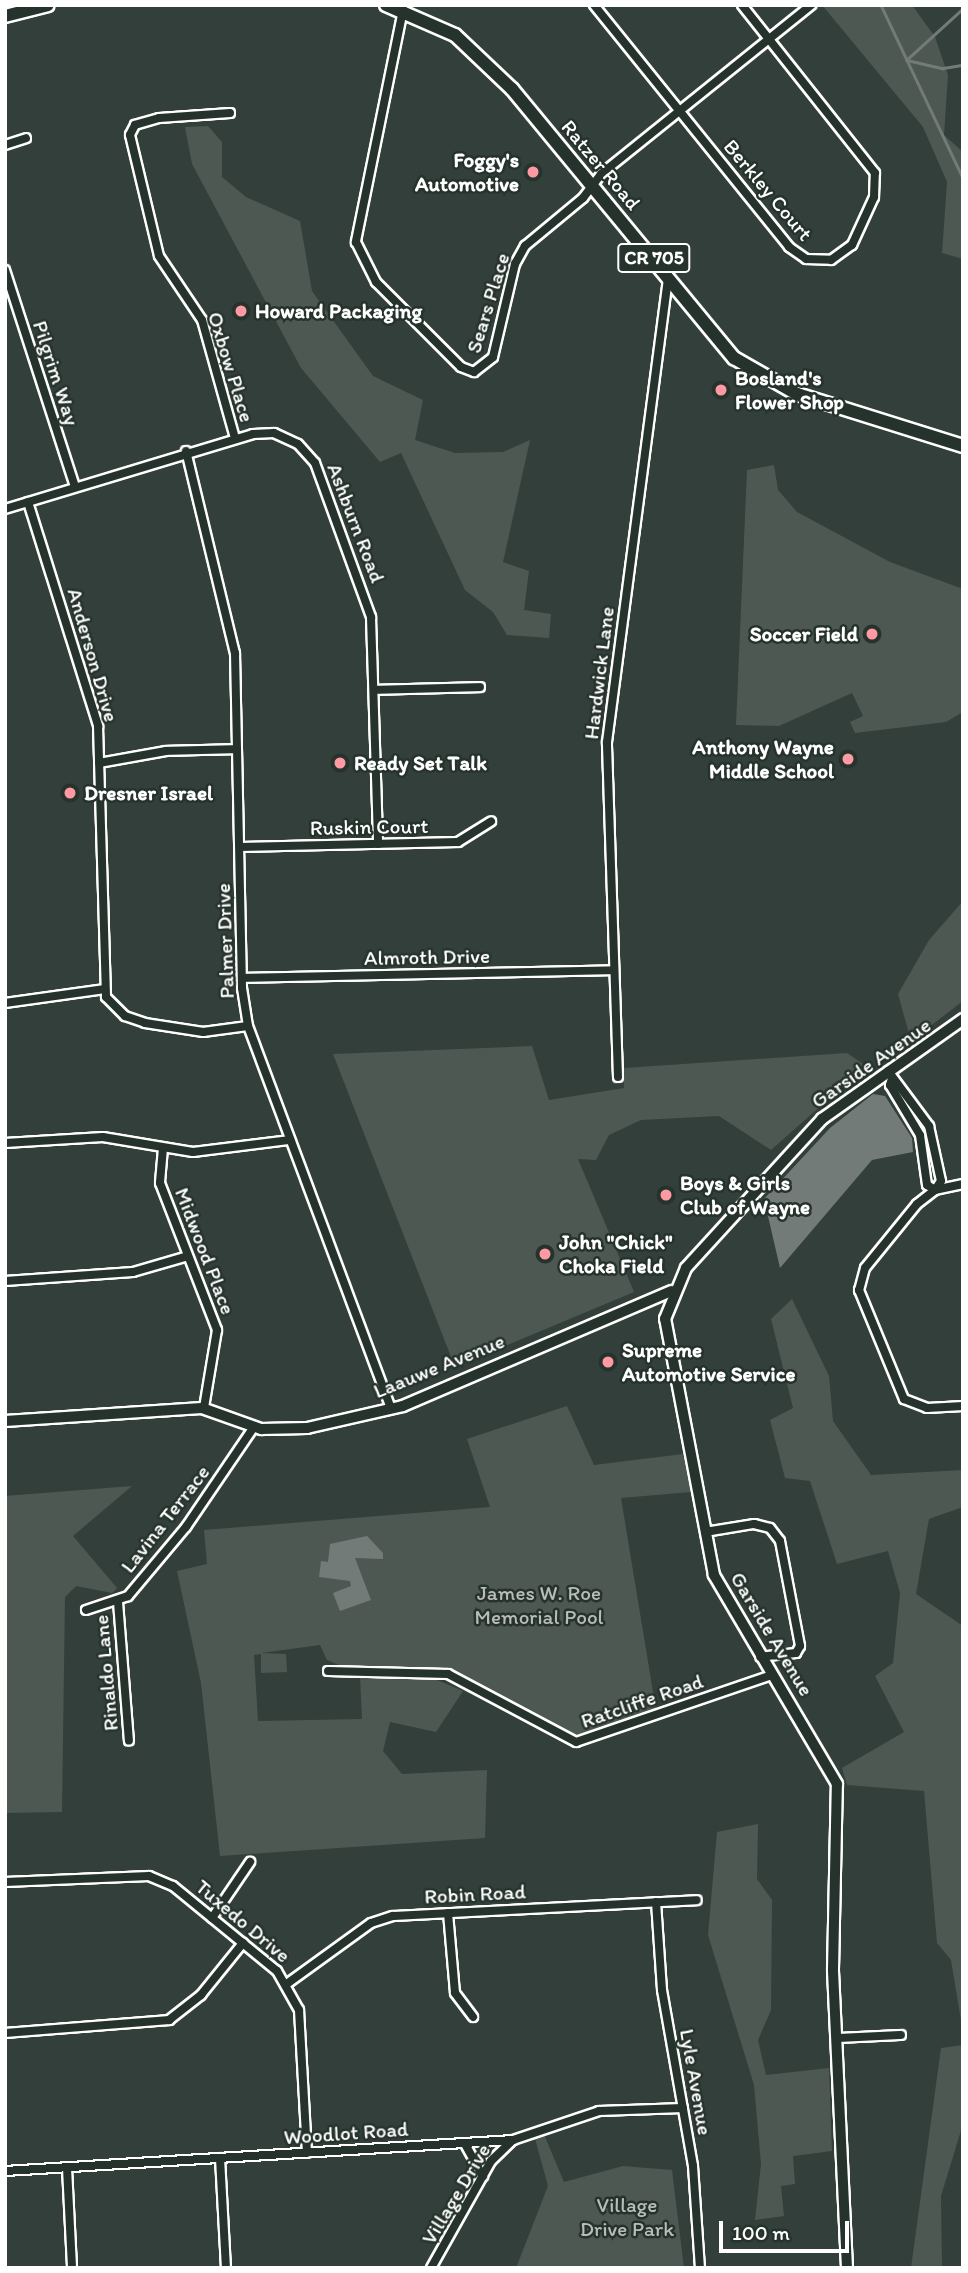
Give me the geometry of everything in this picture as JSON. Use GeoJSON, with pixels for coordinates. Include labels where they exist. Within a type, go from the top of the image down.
{"type":"FeatureCollection","features":[{"type":"Feature","properties":{"kind":"main road"},"geometry":{"type":"LineString","coordinates":[[5,16],[48,5]]}},
{"type":"Feature","properties":{"kind":"main road","name":"Ratzer Road"},"geometry":{"type":"LineString","coordinates":[[386,5],[403,10],[466,43],[592,184],[734,358],[764,380],[963,446]]}},
{"type":"Feature","properties":{"kind":"street","name":"Berkley Court"},"geometry":{"type":"LineString","coordinates":[[594,5],[789,247],[815,261],[845,253],[874,197],[875,173],[741,5]]}},
{"type":"Feature","properties":{"kind":"street","name":"Sears Place"},"geometry":{"type":"LineString","coordinates":[[403,10],[356,242],[369,274],[461,367],[474,372],[490,364],[519,254],[592,184],[811,5]]}},
{"type":"Feature","properties":{"kind":"street","name":"Oxbow Place"},"geometry":{"type":"LineString","coordinates":[[230,113],[135,125],[134,152],[159,256],[205,327],[235,438]]}},
{"type":"Feature","properties":{"kind":"street"},"geometry":{"type":"LineString","coordinates":[[5,145],[26,138]]}},
{"type":"Feature","properties":{"kind":"street","name":"Pilgrim Way"},"geometry":{"type":"LineString","coordinates":[[5,270],[75,487]]}},
{"type":"Feature","properties":{"kind":"street","name":"Hardwick Lane"},"geometry":{"type":"LineString","coordinates":[[618,1077],[607,742],[668,277]]}},
{"type":"Feature","properties":{"kind":"street","name":"Ashburn Road"},"geometry":{"type":"LineString","coordinates":[[5,509],[235,438],[281,435],[315,463],[371,617],[378,844]]}},
{"type":"Feature","properties":{"kind":"street","name":"Palmer Drive"},"geometry":{"type":"LineString","coordinates":[[186,451],[230,621],[237,749],[242,978],[248,1026],[391,1409]]}},
{"type":"Feature","properties":{"kind":"street","name":"Anderson Drive"},"geometry":{"type":"LineString","coordinates":[[28,502],[96,716],[105,989]]}},
{"type":"Feature","properties":{"kind":"street"},"geometry":{"type":"LineString","coordinates":[[374,690],[480,687]]}},
{"type":"Feature","properties":{"kind":"street"},"geometry":{"type":"LineString","coordinates":[[99,763],[166,751],[237,749]]}},
{"type":"Feature","properties":{"kind":"street","name":"Ruskin Court"},"geometry":{"type":"LineString","coordinates":[[240,847],[458,842],[491,821]]}},
{"type":"Feature","properties":{"kind":"street","name":"Almroth Drive"},"geometry":{"type":"LineString","coordinates":[[242,978],[614,970]]}},
{"type":"Feature","properties":{"kind":"street"},"geometry":{"type":"LineString","coordinates":[[5,1003],[105,989],[117,1010],[133,1020],[203,1032],[248,1026]]}},
{"type":"Feature","properties":{"kind":"street","name":"Garside Avenue"},"geometry":{"type":"LineString","coordinates":[[847,2268],[837,2038],[837,1784],[719,1589],[667,1340],[671,1291],[822,1119],[890,1074],[963,1019]]}},
{"type":"Feature","properties":{"kind":"street"},"geometry":{"type":"LineString","coordinates":[[890,1074],[890,1085],[920,1135],[926,1185],[935,1191]]}},
{"type":"Feature","properties":{"kind":"street"},"geometry":{"type":"LineString","coordinates":[[5,1143],[103,1137],[193,1152],[290,1140]]}},
{"type":"Feature","properties":{"kind":"street","name":"Midwood Place"},"geometry":{"type":"LineString","coordinates":[[163,1147],[160,1183],[219,1338],[204,1408]]}},
{"type":"Feature","properties":{"kind":"street"},"geometry":{"type":"LineString","coordinates":[[963,1184],[935,1191],[865,1268],[860,1297],[904,1399],[927,1408],[963,1406]]}},
{"type":"Feature","properties":{"kind":"street"},"geometry":{"type":"LineString","coordinates":[[5,1281],[133,1272],[188,1256]]}},
{"type":"Feature","properties":{"kind":"street","name":"Laauwe Avenue"},"geometry":{"type":"LineString","coordinates":[[5,1421],[204,1408],[254,1427],[293,1430],[391,1409],[671,1291]]}},
{"type":"Feature","properties":{"kind":"street","name":"Lavina Terrace"},"geometry":{"type":"LineString","coordinates":[[86,1610],[118,1602],[186,1527],[254,1427]]}},
{"type":"Feature","properties":{"kind":"street"},"geometry":{"type":"LineString","coordinates":[[705,1532],[754,1524],[771,1528],[780,1541],[800,1646],[796,1653],[760,1657]]}},
{"type":"Feature","properties":{"kind":"street","name":"Rinaldo Lane"},"geometry":{"type":"LineString","coordinates":[[118,1602],[129,1741]]}},
{"type":"Feature","properties":{"kind":"street","name":"Ratcliffe Road"},"geometry":{"type":"LineString","coordinates":[[328,1671],[448,1674],[576,1742],[772,1675]]}},
{"type":"Feature","properties":{"kind":"street"},"geometry":{"type":"LineString","coordinates":[[212,1918],[250,1862]]}},
{"type":"Feature","properties":{"kind":"street","name":"Tuxedo Drive"},"geometry":{"type":"LineString","coordinates":[[5,1882],[149,1876],[212,1918],[288,1983],[299,2010],[307,2153]]}},
{"type":"Feature","properties":{"kind":"street","name":"Robin Road"},"geometry":{"type":"LineString","coordinates":[[288,1983],[382,1918],[697,1899]]}},
{"type":"Feature","properties":{"kind":"street","name":"Lyle Avenue"},"geometry":{"type":"LineString","coordinates":[[656,1902],[662,1990],[683,2108],[700,2268]]}},
{"type":"Feature","properties":{"kind":"street"},"geometry":{"type":"LineString","coordinates":[[448,1913],[455,1993],[473,2017]]}},
{"type":"Feature","properties":{"kind":"street"},"geometry":{"type":"LineString","coordinates":[[5,2033],[169,2020],[201,1995],[243,1943]]}},
{"type":"Feature","properties":{"kind":"street"},"geometry":{"type":"LineString","coordinates":[[837,2038],[901,2035]]}},
{"type":"Feature","properties":{"kind":"street","name":"Woodlot Road"},"geometry":{"type":"LineString","coordinates":[[5,2171],[513,2140],[599,2111],[683,2108]]}},
{"type":"Feature","properties":{"kind":"street","name":"Village Drive"},"geometry":{"type":"LineString","coordinates":[[431,2268],[483,2176],[513,2140]]}},
{"type":"Feature","properties":{"kind":"street"},"geometry":{"type":"LineString","coordinates":[[465,2144],[483,2176]]}},
{"type":"Feature","properties":{"kind":"street"},"geometry":{"type":"LineString","coordinates":[[220,2158],[226,2268]]}},
{"type":"Feature","properties":{"kind":"street"},"geometry":{"type":"LineString","coordinates":[[66,2168],[72,2268]]}},
{"type":"Feature","properties":{"kind":"green space"},"geometry":{"type":"Polygon","coordinates":[[[822,5],[912,5],[935,37],[948,75],[944,135],[963,152],[963,259],[942,253],[947,182],[923,127],[822,5]]]}},
{"type":"Feature","properties":{"kind":"green space"},"geometry":{"type":"Polygon","coordinates":[[[208,126],[222,142],[222,177],[246,197],[300,221],[312,291],[373,376],[423,400],[415,440],[455,453],[503,452],[530,440],[503,562],[529,571],[524,610],[551,614],[549,638],[507,635],[493,612],[465,590],[401,453],[380,462],[301,368],[192,164],[185,127],[208,126]]]}},
{"type":"Feature","properties":{"kind":"green space"},"geometry":{"type":"Polygon","coordinates":[[[774,465],[778,490],[797,512],[890,562],[963,589],[963,712],[946,722],[855,733],[850,722],[863,716],[852,693],[779,726],[736,725],[747,470],[774,465]]]}},
{"type":"Feature","properties":{"kind":"green space"},"geometry":{"type":"Polygon","coordinates":[[[963,901],[963,1001],[911,1041],[898,994],[929,940],[963,901]]]}},
{"type":"Feature","properties":{"kind":"green space"},"geometry":{"type":"Polygon","coordinates":[[[532,1046],[549,1100],[624,1088],[624,1068],[847,1053],[866,1066],[771,1150],[719,1116],[641,1120],[609,1135],[596,1160],[578,1159],[634,1292],[455,1367],[333,1054],[532,1046]]]}},
{"type":"Feature","properties":{"kind":"green space"},"geometry":{"type":"Polygon","coordinates":[[[792,1299],[829,1376],[833,1421],[871,1475],[963,1470],[963,1507],[929,1519],[916,1594],[963,1626],[963,2032],[951,1960],[937,1943],[924,1791],[847,1785],[842,1768],[904,1732],[875,1676],[893,1663],[900,1593],[888,1551],[837,1564],[810,1481],[785,1478],[770,1420],[793,1408],[771,1319],[792,1299]]]}},
{"type":"Feature","properties":{"kind":"green space","name":"James W. Roe Memorial Pool"},"geometry":{"type":"Polygon","coordinates":[[[567,1406],[594,1465],[683,1454],[691,1492],[621,1498],[656,1710],[579,1735],[557,1730],[455,1672],[341,1666],[327,1660],[320,1645],[261,1653],[286,1654],[287,1672],[261,1673],[261,1654],[254,1655],[258,1721],[362,1719],[360,1676],[437,1680],[463,1691],[436,1732],[390,1722],[383,1751],[402,1774],[487,1770],[485,1838],[220,1856],[201,1683],[177,1571],[207,1564],[204,1530],[490,1507],[467,1439],[567,1406]]]}},
{"type":"Feature","properties":{"kind":"green space"},"geometry":{"type":"Polygon","coordinates":[[[132,1486],[73,1536],[117,1588],[112,1593],[76,1586],[65,1597],[62,1812],[5,1813],[5,1496],[132,1486]]]}},
{"type":"Feature","properties":{"kind":"green space"},"geometry":{"type":"Polygon","coordinates":[[[758,1824],[757,1879],[772,1900],[771,2010],[758,2040],[766,2075],[829,2068],[832,2151],[793,2156],[795,2184],[781,2186],[784,2216],[755,2220],[761,2164],[754,2085],[708,1935],[717,1832],[758,1824]]]}},
{"type":"Feature","properties":{"kind":"green space"},"geometry":{"type":"Polygon","coordinates":[[[963,2045],[963,2124],[941,2196],[942,2268],[911,2268],[941,2048],[963,2045]]]}},
{"type":"Feature","properties":{"kind":"green space","name":"Village Drive Park"},"geometry":{"type":"Polygon","coordinates":[[[543,2132],[564,2182],[623,2166],[672,2170],[684,2268],[516,2268],[548,2186],[534,2135],[543,2132]]]}},
{"type":"Feature","properties":{"kind":"shaded area"},"geometry":{"type":"Polygon","coordinates":[[[873,1094],[885,1096],[912,1138],[913,1152],[872,1160],[780,1268],[764,1199],[830,1128],[873,1094]]]}},
{"type":"Feature","properties":{"kind":"shaded area"},"geometry":{"type":"Polygon","coordinates":[[[367,1536],[383,1553],[383,1559],[355,1558],[371,1600],[340,1611],[333,1593],[351,1586],[350,1581],[319,1577],[321,1561],[328,1562],[330,1544],[367,1536]]]}},
{"type":"Feature","properties":{"kind":"waterway"},"geometry":{"type":"LineString","coordinates":[[881,5],[907,60],[943,68],[963,65]]}},
{"type":"Feature","properties":{"kind":"waterway"},"geometry":{"type":"LineString","coordinates":[[963,9],[907,60],[963,178]]}},
{"type":"Feature","properties":{"kind":"place","name":"Foggy's Automotive"},"geometry":{"type":"Point","coordinates":[533,172]}},
{"type":"Feature","properties":{"kind":"place","name":"Howard Packaging"},"geometry":{"type":"Point","coordinates":[241,311]}},
{"type":"Feature","properties":{"kind":"place","name":"Bosland's Flower Shop"},"geometry":{"type":"Point","coordinates":[721,390]}},
{"type":"Feature","properties":{"kind":"place","name":"Soccer Field"},"geometry":{"type":"Point","coordinates":[872,634]}},
{"type":"Feature","properties":{"kind":"place","name":"Anthony Wayne Middle School"},"geometry":{"type":"Point","coordinates":[848,759]}},
{"type":"Feature","properties":{"kind":"place","name":"Ready Set Talk"},"geometry":{"type":"Point","coordinates":[340,763]}},
{"type":"Feature","properties":{"kind":"place","name":"Dresner Israel"},"geometry":{"type":"Point","coordinates":[70,793]}},
{"type":"Feature","properties":{"kind":"place","name":"Boys & Girls Club of Wayne"},"geometry":{"type":"Point","coordinates":[666,1195]}},
{"type":"Feature","properties":{"kind":"place","name":"John \"Chick\" Choka Field"},"geometry":{"type":"Point","coordinates":[545,1254]}},
{"type":"Feature","properties":{"kind":"place","name":"Supreme Automotive Service"},"geometry":{"type":"Point","coordinates":[608,1362]}}]}
